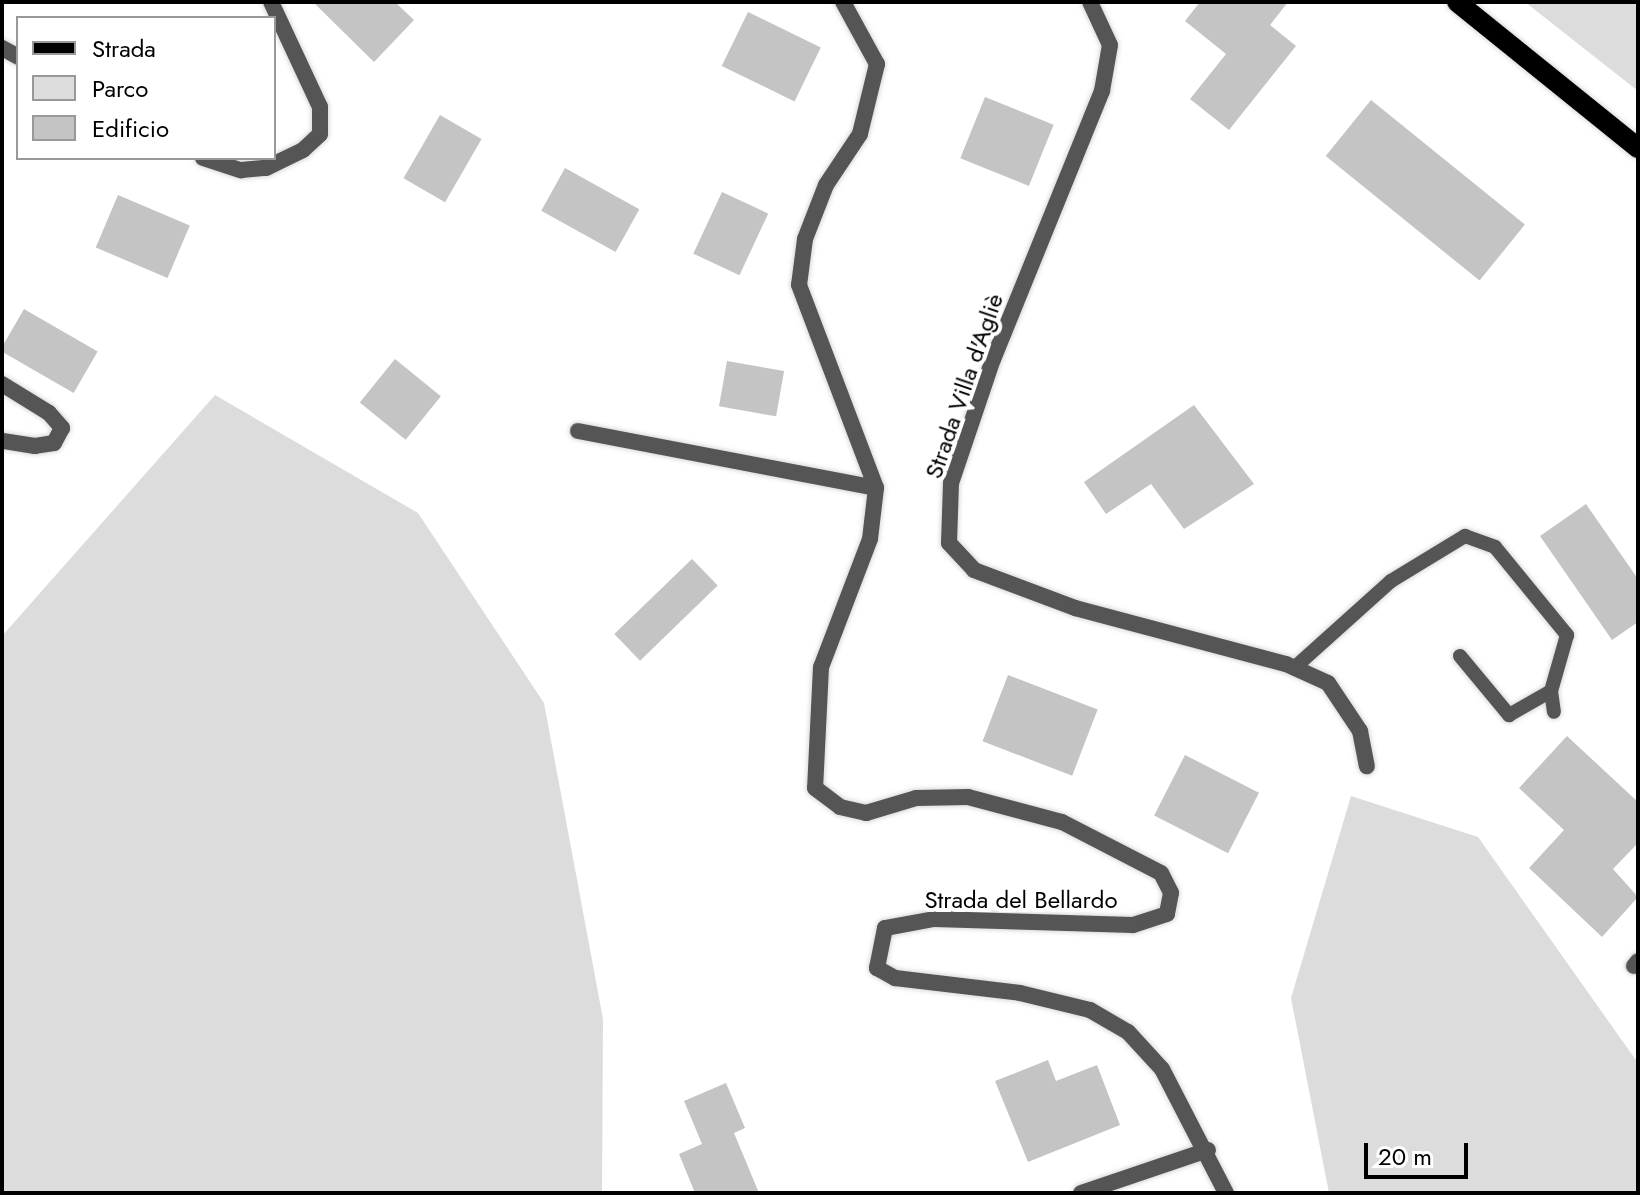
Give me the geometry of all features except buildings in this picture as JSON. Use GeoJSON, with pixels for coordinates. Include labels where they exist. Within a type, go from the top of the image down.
{"type":"FeatureCollection","features":[{"type":"Feature","properties":{"kind":"main road"},"geometry":{"type":"LineString","coordinates":[[1457,2],[1638,148]]}},
{"type":"Feature","properties":{"kind":"street"},"geometry":{"type":"LineString","coordinates":[[209,160],[241,170],[266,168],[303,150],[320,134],[320,107],[271,2]]}},
{"type":"Feature","properties":{"kind":"street","name":"Strada del Bellardo"},"geometry":{"type":"LineString","coordinates":[[843,2],[877,64],[860,134],[826,185],[805,239],[799,285],[876,488],[870,539],[821,667],[815,788],[840,807],[866,813],[916,798],[968,797],[1062,822],[1161,873],[1171,893],[1167,914],[1133,925],[934,919],[885,928],[877,968],[895,978],[1020,993],[1090,1010],[1128,1032],[1162,1069],[1208,1150],[1226,1193]]}},
{"type":"Feature","properties":{"kind":"street","name":"Strada Villa d'Agliè"},"geometry":{"type":"LineString","coordinates":[[1090,2],[1110,45],[1102,91],[993,359],[951,483],[949,543],[974,570],[1075,608],[1294,668],[1328,683],[1360,731],[1367,766]]}},
{"type":"Feature","properties":{"kind":"street"},"geometry":{"type":"LineString","coordinates":[[2,384],[49,413],[62,428],[54,443],[2,441]]}},
{"type":"Feature","properties":{"kind":"street"},"geometry":{"type":"LineString","coordinates":[[578,431],[876,488]]}},
{"type":"Feature","properties":{"kind":"street"},"geometry":{"type":"LineString","coordinates":[[1081,1193],[1208,1150]]}},
{"type":"Feature","properties":{"kind":"lane"},"geometry":{"type":"LineString","coordinates":[[1294,668],[1391,581],[1465,536],[1495,547],[1567,635],[1551,691],[1554,712]]}},
{"type":"Feature","properties":{"kind":"lane"},"geometry":{"type":"LineString","coordinates":[[1460,656],[1509,715],[1551,691]]}},
{"type":"Feature","properties":{"kind":"green space"},"geometry":{"type":"Polygon","coordinates":[[[1525,2],[1638,2],[1638,91],[1525,2]]]}},
{"type":"Feature","properties":{"kind":"green space"},"geometry":{"type":"Polygon","coordinates":[[[215,395],[418,513],[544,703],[603,1019],[602,1193],[2,1193],[2,636],[215,395]]]}},
{"type":"Feature","properties":{"kind":"green space"},"geometry":{"type":"Polygon","coordinates":[[[1351,796],[1478,837],[1638,1063],[1638,1193],[1329,1193],[1291,998],[1351,796]]]}}]}
